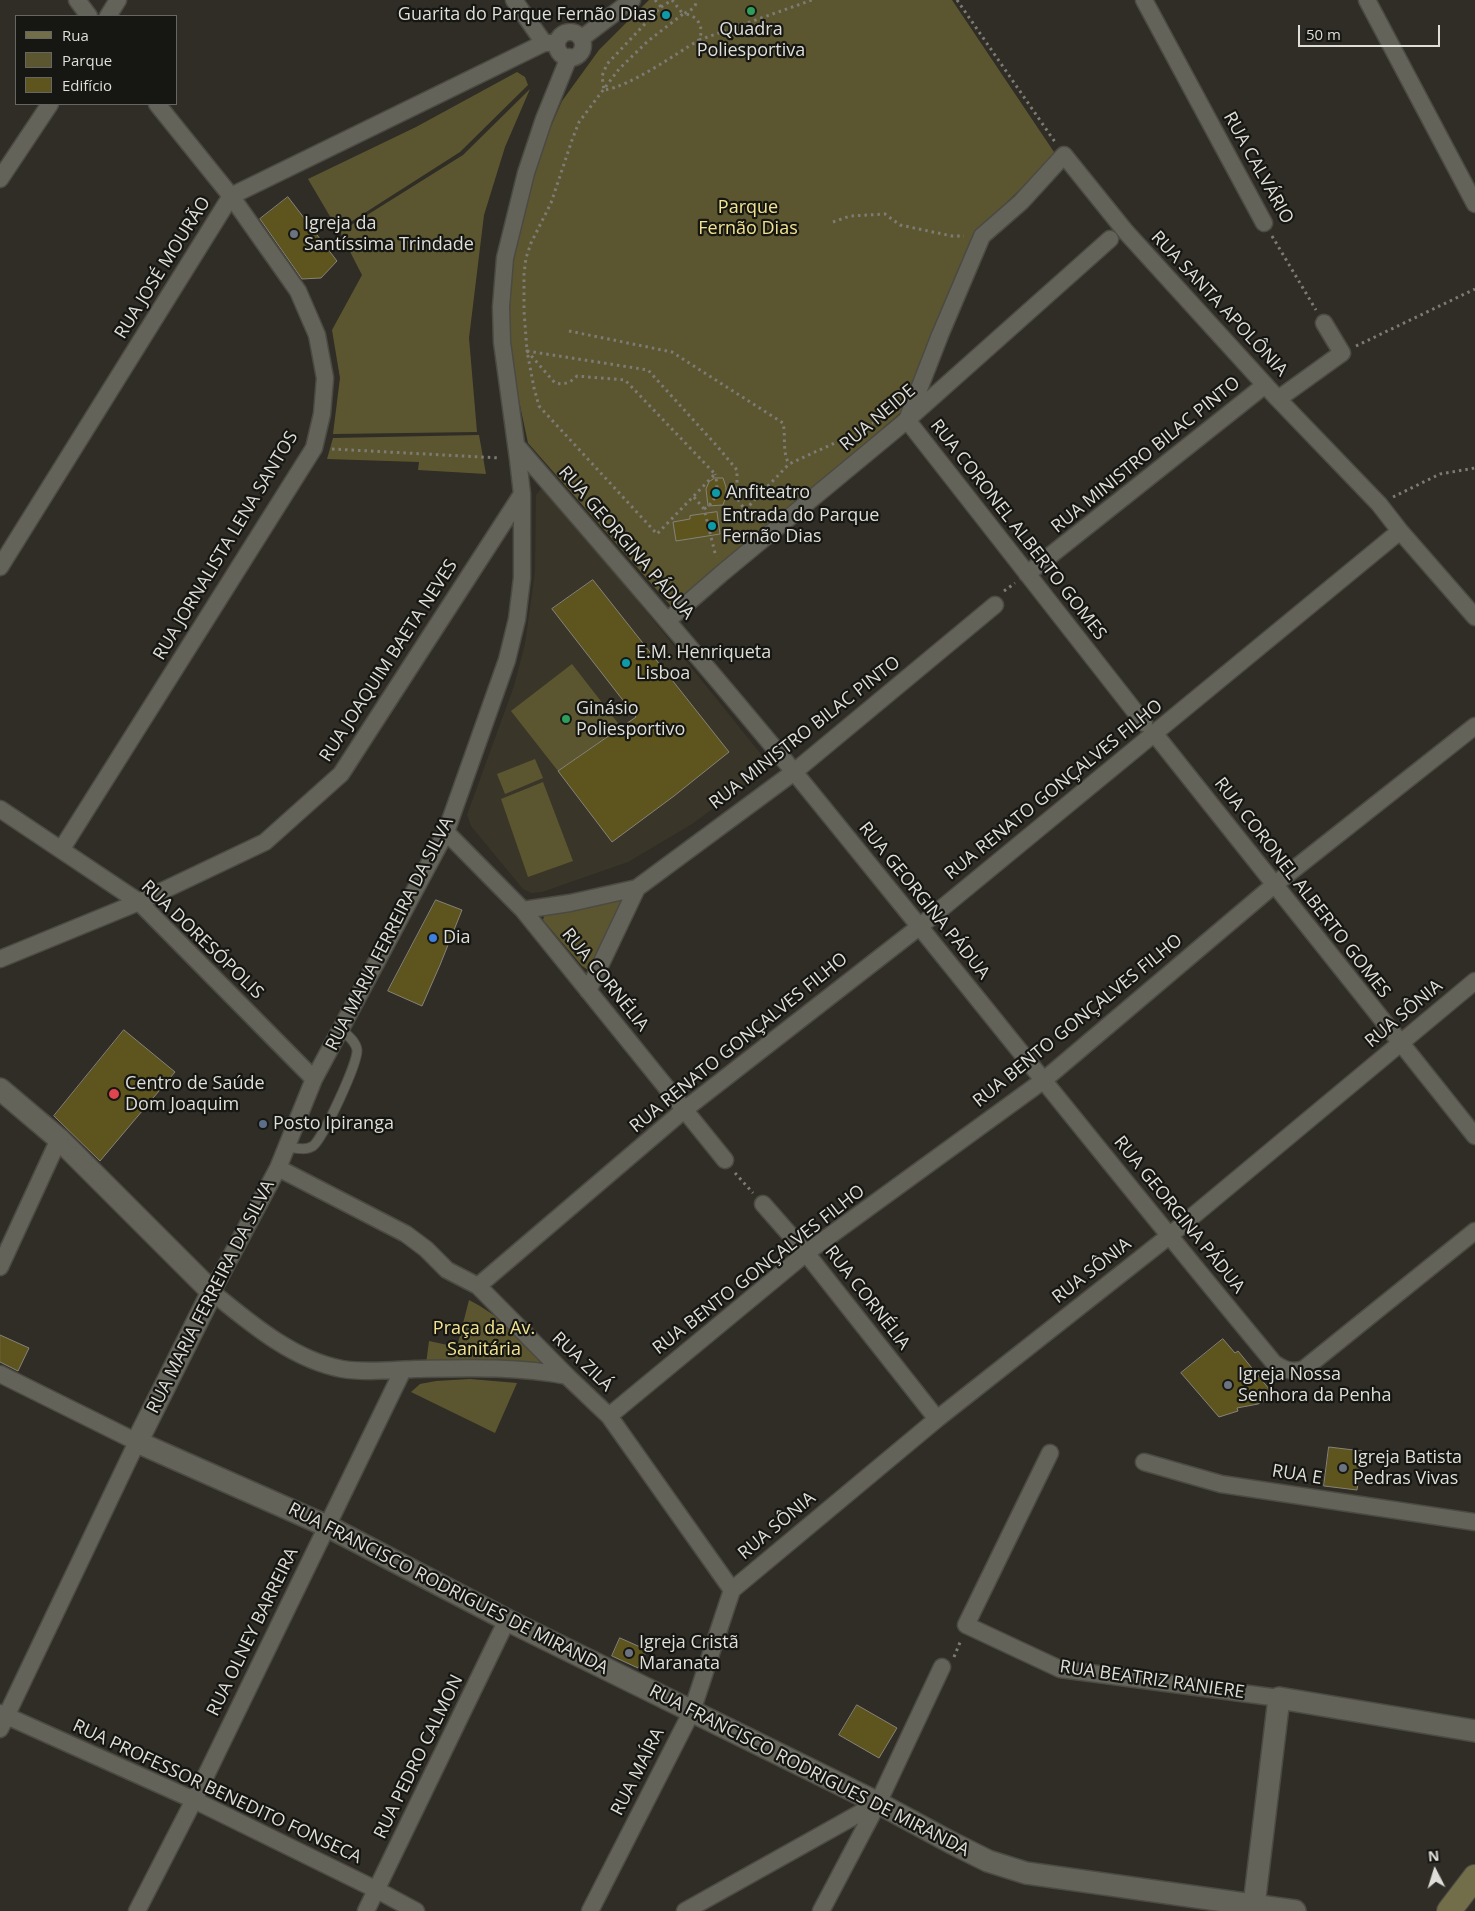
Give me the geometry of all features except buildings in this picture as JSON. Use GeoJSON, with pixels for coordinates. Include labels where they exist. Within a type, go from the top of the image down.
{"type":"FeatureCollection","features":[{"type":"Feature","properties":{"kind":"main road"},"geometry":{"type":"LineString","coordinates":[[1449,1911],[1475,1877]]}},
{"type":"Feature","properties":{"kind":"street"},"geometry":{"type":"LineString","coordinates":[[77,0],[88,15]]}},
{"type":"Feature","properties":{"kind":"street"},"geometry":{"type":"LineString","coordinates":[[109,15],[118,0]]}},
{"type":"Feature","properties":{"kind":"street"},"geometry":{"type":"LineString","coordinates":[[514,0],[551,43],[562,54],[570,57],[578,55],[583,44],[582,38],[576,33],[568,32],[551,43]]}},
{"type":"Feature","properties":{"kind":"street"},"geometry":{"type":"LineString","coordinates":[[582,38],[632,0]]}},
{"type":"Feature","properties":{"kind":"street","name":"RUA CALVÁRIO"},"geometry":{"type":"LineString","coordinates":[[1144,0],[1264,223]]}},
{"type":"Feature","properties":{"kind":"street"},"geometry":{"type":"LineString","coordinates":[[1367,0],[1475,204]]}},
{"type":"Feature","properties":{"kind":"street","name":"RUA JOSÉ MOURÃO"},"geometry":{"type":"LineString","coordinates":[[0,567],[231,196],[551,43]]}},
{"type":"Feature","properties":{"kind":"street","name":"RUA MARIA FERREIRA DA SILVA"},"geometry":{"type":"LineString","coordinates":[[2,1719],[212,1292],[278,1168],[314,1079],[446,832],[507,660],[517,620],[522,578],[522,494],[502,342],[501,307],[505,258],[526,173],[544,119],[570,57]]}},
{"type":"Feature","properties":{"kind":"street"},"geometry":{"type":"LineString","coordinates":[[0,179],[49,105]]}},
{"type":"Feature","properties":{"kind":"street","name":"RUA JORNALISTA LENA SANTOS"},"geometry":{"type":"LineString","coordinates":[[61,850],[314,448],[322,414],[325,378],[317,335],[298,291],[231,196],[158,105]]}},
{"type":"Feature","properties":{"kind":"street","name":"RUA CORONEL ALBERTO GOMES"},"geometry":{"type":"LineString","coordinates":[[1064,155],[1021,202],[982,236],[940,335],[907,420],[1149,728],[1475,1136]]}},
{"type":"Feature","properties":{"kind":"street","name":"RUA SANTA APOLÔNIA"},"geometry":{"type":"LineString","coordinates":[[1064,155],[1126,232],[1278,399],[1379,504],[1400,532],[1475,616]]}},
{"type":"Feature","properties":{"kind":"street","name":"RUA NEIDE"},"geometry":{"type":"LineString","coordinates":[[668,621],[721,574],[907,420],[1110,239]]}},
{"type":"Feature","properties":{"kind":"street"},"geometry":{"type":"LineString","coordinates":[[1278,399],[1342,353],[1324,323]]}},
{"type":"Feature","properties":{"kind":"street","name":"RUA MINISTRO BILAC PINTO"},"geometry":{"type":"LineString","coordinates":[[1027,574],[1265,385]]}},
{"type":"Feature","properties":{"kind":"street","name":"RUA GEORGINA PÁDUA"},"geometry":{"type":"LineString","coordinates":[[517,452],[668,621],[794,772],[1274,1363],[1289,1371],[1297,1371],[1304,1368],[1475,1231]]}},
{"type":"Feature","properties":{"kind":"street","name":"RUA JOAQUIM BAETA NEVES"},"geometry":{"type":"LineString","coordinates":[[0,959],[139,902],[265,842],[341,774],[522,494]]}},
{"type":"Feature","properties":{"kind":"street","name":"RUA RENATO GONÇALVES FILHO"},"geometry":{"type":"LineString","coordinates":[[478,1286],[684,1110],[919,926],[1149,728],[1400,532]]}},
{"type":"Feature","properties":{"kind":"street","name":"RUA MINISTRO BILAC PINTO"},"geometry":{"type":"LineString","coordinates":[[523,910],[570,903],[637,888],[794,772],[995,605]]}},
{"type":"Feature","properties":{"kind":"street","name":"RUA BENTO GONÇALVES FILHO"},"geometry":{"type":"LineString","coordinates":[[609,1416],[806,1253],[1044,1080],[1274,885],[1475,726]]}},
{"type":"Feature","properties":{"kind":"street","name":"RUA DORESÓPOLIS"},"geometry":{"type":"LineString","coordinates":[[0,809],[139,902],[314,1079]]}},
{"type":"Feature","properties":{"kind":"street","name":"RUA CORNÉLIA"},"geometry":{"type":"LineString","coordinates":[[446,832],[523,910],[724,1160]]}},
{"type":"Feature","properties":{"kind":"street","name":"RUA MINISTRO BILAC PINTO"},"geometry":{"type":"LineString","coordinates":[[588,991],[637,888]]}},
{"type":"Feature","properties":{"kind":"street","name":"RUA SÔNIA"},"geometry":{"type":"LineString","coordinates":[[732,1590],[937,1419],[1169,1236],[1475,981]]}},
{"type":"Feature","properties":{"kind":"street"},"geometry":{"type":"LineString","coordinates":[[0,1089],[59,1139],[212,1292],[271,1338],[287,1348],[325,1364],[358,1371],[459,1368],[538,1370],[567,1376]]}},
{"type":"Feature","properties":{"kind":"street"},"geometry":{"type":"LineString","coordinates":[[0,1267],[59,1139]]}},
{"type":"Feature","properties":{"kind":"street","name":"RUA ZILÁ"},"geometry":{"type":"LineString","coordinates":[[278,1168],[406,1234],[426,1249],[447,1270],[478,1286],[609,1416],[732,1590]]}},
{"type":"Feature","properties":{"kind":"street","name":"RUA CORNÉLIA"},"geometry":{"type":"LineString","coordinates":[[763,1204],[806,1253],[937,1419]]}},
{"type":"Feature","properties":{"kind":"street","name":"RUA OLNEY BARREIRA"},"geometry":{"type":"LineString","coordinates":[[137,1911],[194,1800],[403,1370]]}},
{"type":"Feature","properties":{"kind":"street","name":"RUA FRANCISCO RODRIGUES DE MIRANDA"},"geometry":{"type":"LineString","coordinates":[[0,1374],[137,1442],[327,1526],[507,1620],[878,1803],[988,1861],[1026,1873],[1295,1911]]}},
{"type":"Feature","properties":{"kind":"street","name":"RUA BEATRIZ RANIERE"},"geometry":{"type":"LineString","coordinates":[[1050,1453],[966,1625],[1060,1669],[1279,1698],[1475,1732]]}},
{"type":"Feature","properties":{"kind":"street","name":"RUA E"},"geometry":{"type":"LineString","coordinates":[[1144,1462],[1221,1484],[1475,1522]]}},
{"type":"Feature","properties":{"kind":"street","name":"RUA MAÍRA"},"geometry":{"type":"LineString","coordinates":[[590,1911],[692,1711],[732,1590]]}},
{"type":"Feature","properties":{"kind":"street","name":"RUA PEDRO CALMON"},"geometry":{"type":"LineString","coordinates":[[366,1911],[507,1620]]}},
{"type":"Feature","properties":{"kind":"street"},"geometry":{"type":"LineString","coordinates":[[821,1911],[878,1803],[942,1667]]}},
{"type":"Feature","properties":{"kind":"street"},"geometry":{"type":"LineString","coordinates":[[1254,1905],[1279,1698]]}},
{"type":"Feature","properties":{"kind":"street","name":"RUA PROFESSOR BENEDITO FONSECA"},"geometry":{"type":"LineString","coordinates":[[2,1719],[194,1800],[416,1911]]}},
{"type":"Feature","properties":{"kind":"street"},"geometry":{"type":"LineString","coordinates":[[685,1911],[878,1803]]}},
{"type":"Feature","properties":{"kind":"lane"},"geometry":{"type":"LineString","coordinates":[[286,1147],[304,1149],[313,1145],[326,1127],[354,1066],[357,1051],[354,1042],[341,1029]]}},
{"type":"Feature","properties":{"kind":"path"},"geometry":{"type":"LineString","coordinates":[[655,0],[661,7]]}},
{"type":"Feature","properties":{"kind":"path"},"geometry":{"type":"LineString","coordinates":[[604,90],[602,76],[607,64],[661,7],[672,0],[683,14],[693,16],[697,20],[701,31],[698,40]]}},
{"type":"Feature","properties":{"kind":"path"},"geometry":{"type":"LineString","coordinates":[[696,0],[695,6],[691,11],[683,14],[648,41],[619,69],[579,122],[551,203],[531,243],[526,258],[524,311],[527,351],[539,406],[657,534],[715,474]]}},
{"type":"Feature","properties":{"kind":"path"},"geometry":{"type":"LineString","coordinates":[[604,90],[616,88],[698,40],[812,0]]}},
{"type":"Feature","properties":{"kind":"path"},"geometry":{"type":"LineString","coordinates":[[957,0],[1064,155]]}},
{"type":"Feature","properties":{"kind":"path"},"geometry":{"type":"LineString","coordinates":[[833,222],[850,216],[885,214],[900,225],[924,231],[952,236],[982,236]]}},
{"type":"Feature","properties":{"kind":"path","name":"RUA CALVÁRIO"},"geometry":{"type":"LineString","coordinates":[[1264,223],[1324,323]]}},
{"type":"Feature","properties":{"kind":"path"},"geometry":{"type":"LineString","coordinates":[[1342,353],[1475,289]]}},
{"type":"Feature","properties":{"kind":"path"},"geometry":{"type":"LineString","coordinates":[[569,331],[672,352],[783,423],[785,458],[789,464]]}},
{"type":"Feature","properties":{"kind":"path"},"geometry":{"type":"LineString","coordinates":[[527,351],[648,370],[737,470],[736,498],[745,510],[789,464],[873,423]]}},
{"type":"Feature","properties":{"kind":"path"},"geometry":{"type":"LineString","coordinates":[[527,351],[555,383],[571,382],[577,376],[625,380],[715,474],[717,481],[715,500],[704,509]]}},
{"type":"Feature","properties":{"kind":"path"},"geometry":{"type":"LineString","coordinates":[[314,448],[517,452]]}},
{"type":"Feature","properties":{"kind":"path"},"geometry":{"type":"LineString","coordinates":[[1379,504],[1440,474],[1475,468]]}},
{"type":"Feature","properties":{"kind":"path"},"geometry":{"type":"LineString","coordinates":[[694,496],[704,509],[709,535],[721,574]]}},
{"type":"Feature","properties":{"kind":"path"},"geometry":{"type":"LineString","coordinates":[[995,605],[1012,595],[1010,592],[1004,597],[1001,593],[1027,574]]}},
{"type":"Feature","properties":{"kind":"path"},"geometry":{"type":"LineString","coordinates":[[724,1160],[763,1204]]}},
{"type":"Feature","properties":{"kind":"shaded area"},"geometry":{"type":"Polygon","coordinates":[[[541,489],[544,489],[567,513],[764,758],[766,764],[764,771],[692,824],[628,862],[542,892],[531,893],[523,889],[471,826],[467,815],[514,686],[525,644],[535,572],[536,495],[541,489]]]}},
{"type":"Feature","properties":{"kind":"green space","name":"Parque Fernão Dias"},"geometry":{"type":"Polygon","coordinates":[[[649,0],[952,0],[1056,155],[984,224],[906,408],[817,485],[671,606],[528,443],[511,363],[506,315],[509,267],[517,229],[543,145],[562,101],[599,50],[649,0]]]}},
{"type":"Feature","properties":{"kind":"green space"},"geometry":{"type":"Polygon","coordinates":[[[517,72],[525,77],[528,85],[460,152],[338,230],[308,179],[416,127],[517,72]]]}},
{"type":"Feature","properties":{"kind":"green space"},"geometry":{"type":"Polygon","coordinates":[[[530,89],[505,147],[484,215],[469,338],[477,432],[333,434],[340,378],[332,330],[362,275],[340,232],[463,155],[530,89]]]}},
{"type":"Feature","properties":{"kind":"green space"},"geometry":{"type":"Polygon","coordinates":[[[479,435],[486,474],[418,470],[419,462],[327,459],[333,438],[479,435]]]}},
{"type":"Feature","properties":{"kind":"green space","name":"Ginásio Poliesportivo"},"geometry":{"type":"Polygon","coordinates":[[[572,664],[621,727],[558,771],[511,711],[572,664]]]}},
{"type":"Feature","properties":{"kind":"green space"},"geometry":{"type":"Polygon","coordinates":[[[535,759],[543,778],[505,794],[497,774],[535,759]]]}},
{"type":"Feature","properties":{"kind":"green space"},"geometry":{"type":"Polygon","coordinates":[[[543,782],[573,861],[528,877],[501,799],[543,782]]]}},
{"type":"Feature","properties":{"kind":"green space"},"geometry":{"type":"Polygon","coordinates":[[[623,895],[626,898],[593,965],[588,970],[582,966],[543,920],[544,916],[623,895]]]}},
{"type":"Feature","properties":{"kind":"green space","name":"Praça da Av. Sanitária"},"geometry":{"type":"Polygon","coordinates":[[[469,1300],[508,1326],[526,1343],[540,1362],[536,1366],[426,1364],[429,1341],[457,1347],[469,1300]]]}},
{"type":"Feature","properties":{"kind":"green space","name":"Praça da Av. Sanitária"},"geometry":{"type":"Polygon","coordinates":[[[470,1379],[517,1383],[495,1433],[411,1392],[420,1384],[470,1379]]]}},
{"type":"Feature","properties":{"kind":"place","name":"Quadra Poliesportiva"},"geometry":{"type":"Point","coordinates":[751,11]}},
{"type":"Feature","properties":{"kind":"place","name":"Guarita do Parque Fernão Dias"},"geometry":{"type":"Point","coordinates":[666,15]}},
{"type":"Feature","properties":{"kind":"place","name":"Igreja da Santíssima Trindade"},"geometry":{"type":"Point","coordinates":[294,234]}},
{"type":"Feature","properties":{"kind":"place","name":"Anfiteatro"},"geometry":{"type":"Point","coordinates":[716,493]}},
{"type":"Feature","properties":{"kind":"place","name":"Entrada do Parque Fernão Dias"},"geometry":{"type":"Point","coordinates":[712,526]}},
{"type":"Feature","properties":{"kind":"place","name":"E.M. Henriqueta Lisboa"},"geometry":{"type":"Point","coordinates":[626,663]}},
{"type":"Feature","properties":{"kind":"place","name":"Ginásio Poliesportivo"},"geometry":{"type":"Point","coordinates":[566,719]}},
{"type":"Feature","properties":{"kind":"place","name":"Dia"},"geometry":{"type":"Point","coordinates":[433,938]}},
{"type":"Feature","properties":{"kind":"place","name":"Centro de Saúde Dom Joaquim"},"geometry":{"type":"Point","coordinates":[114,1094]}},
{"type":"Feature","properties":{"kind":"place","name":"Posto Ipiranga"},"geometry":{"type":"Point","coordinates":[263,1124]}},
{"type":"Feature","properties":{"kind":"place","name":"Igreja Nossa Senhora da Penha"},"geometry":{"type":"Point","coordinates":[1228,1385]}},
{"type":"Feature","properties":{"kind":"place","name":"Igreja Batista Pedras Vivas"},"geometry":{"type":"Point","coordinates":[1343,1468]}},
{"type":"Feature","properties":{"kind":"place","name":"Igreja Cristã Maranata"},"geometry":{"type":"Point","coordinates":[629,1653]}}]}
